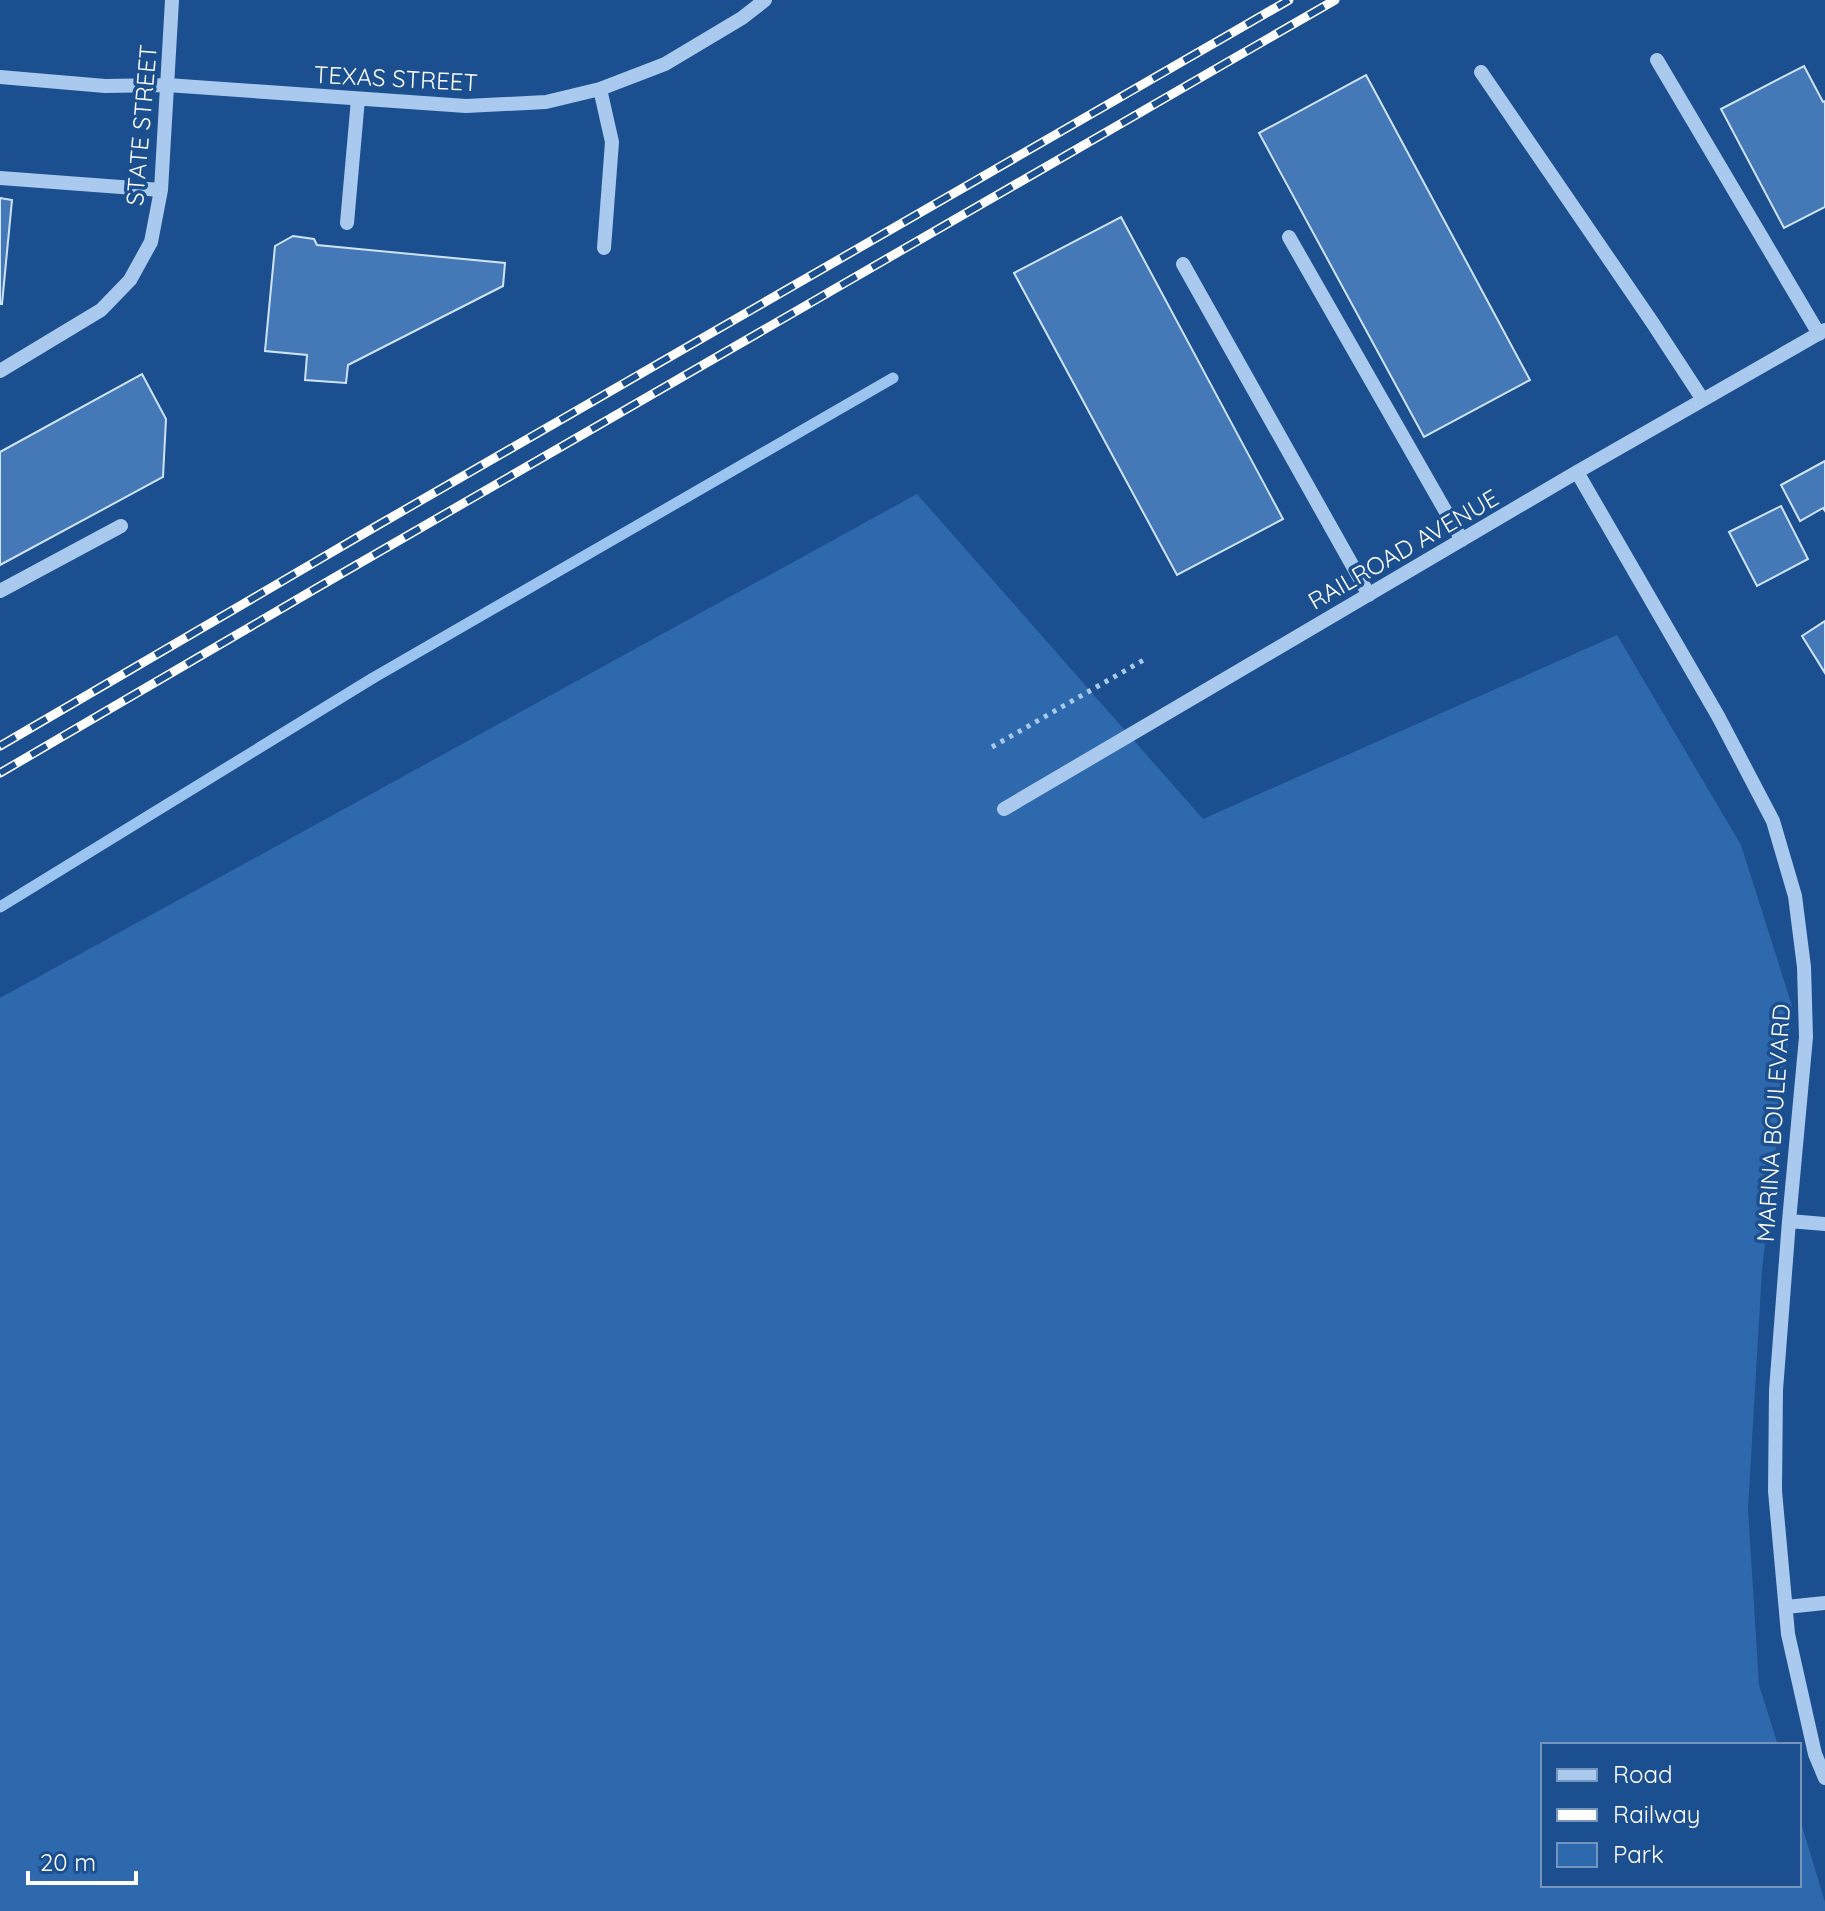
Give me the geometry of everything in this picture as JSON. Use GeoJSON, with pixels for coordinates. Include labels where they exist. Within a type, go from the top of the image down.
{"type":"FeatureCollection","features":[{"type":"Feature","properties":{"kind":"street","name":"STATE STREET"},"geometry":{"type":"LineString","coordinates":[[0,371],[101,310],[130,280],[151,242],[161,190],[172,0]]}},
{"type":"Feature","properties":{"kind":"street","name":"TEXAS STREET"},"geometry":{"type":"LineString","coordinates":[[0,77],[105,86],[167,85],[466,106],[546,102],[600,89],[665,64],[742,18],[765,0]]}},
{"type":"Feature","properties":{"kind":"street"},"geometry":{"type":"LineString","coordinates":[[1657,60],[1822,332]]}},
{"type":"Feature","properties":{"kind":"street"},"geometry":{"type":"LineString","coordinates":[[1481,72],[1703,400]]}},
{"type":"Feature","properties":{"kind":"street"},"geometry":{"type":"LineString","coordinates":[[600,89],[612,142],[604,248]]}},
{"type":"Feature","properties":{"kind":"street"},"geometry":{"type":"LineString","coordinates":[[347,223],[358,99]]}},
{"type":"Feature","properties":{"kind":"street"},"geometry":{"type":"LineString","coordinates":[[0,178],[161,190]]}},
{"type":"Feature","properties":{"kind":"street"},"geometry":{"type":"LineString","coordinates":[[1289,237],[1462,540]]}},
{"type":"Feature","properties":{"kind":"street"},"geometry":{"type":"LineString","coordinates":[[1183,264],[1369,595]]}},
{"type":"Feature","properties":{"kind":"street","name":"RAILROAD AVENUE"},"geometry":{"type":"LineString","coordinates":[[1004,809],[1577,472],[1822,332]]}},
{"type":"Feature","properties":{"kind":"street","name":"MARINA BOULEVARD"},"geometry":{"type":"LineString","coordinates":[[1577,472],[1718,716],[1773,821],[1795,896],[1804,967],[1806,1037],[1776,1390],[1775,1476],[1788,1634],[1815,1754],[1825,1778]]}},
{"type":"Feature","properties":{"kind":"street"},"geometry":{"type":"LineString","coordinates":[[0,591],[121,526]]}},
{"type":"Feature","properties":{"kind":"street"},"geometry":{"type":"LineString","coordinates":[[1789,1221],[1825,1224]]}},
{"type":"Feature","properties":{"kind":"street"},"geometry":{"type":"LineString","coordinates":[[1786,1607],[1825,1603]]}},
{"type":"Feature","properties":{"kind":"path"},"geometry":{"type":"LineString","coordinates":[[992,747],[1147,658]]}},
{"type":"Feature","properties":{"kind":"green space"},"geometry":{"type":"Polygon","coordinates":[[[917,494],[1203,819],[1617,635],[1741,845],[1792,1006],[1762,1270],[1748,1509],[1759,1685],[1777,1743],[1541,1743],[1541,1887],[1801,1887],[1801,1823],[1825,1911],[0,1911],[0,998],[917,494]]]}},
{"type":"Feature","properties":{"kind":"building"},"geometry":{"type":"Polygon","coordinates":[[[1804,66],[1825,101],[1825,207],[1784,228],[1721,109],[1804,66]]]}},
{"type":"Feature","properties":{"kind":"building"},"geometry":{"type":"Polygon","coordinates":[[[1366,75],[1530,380],[1424,437],[1259,133],[1366,75]]]}},
{"type":"Feature","properties":{"kind":"building"},"geometry":{"type":"Polygon","coordinates":[[[0,198],[12,200],[2,304],[0,304],[0,198]]]}},
{"type":"Feature","properties":{"kind":"building"},"geometry":{"type":"Polygon","coordinates":[[[1121,217],[1283,519],[1177,575],[1014,273],[1121,217]]]}},
{"type":"Feature","properties":{"kind":"building"},"geometry":{"type":"Polygon","coordinates":[[[293,236],[314,239],[317,245],[505,263],[503,286],[348,365],[346,383],[305,380],[307,355],[265,351],[275,246],[293,236]]]}},
{"type":"Feature","properties":{"kind":"building"},"geometry":{"type":"Polygon","coordinates":[[[142,374],[166,419],[163,477],[0,565],[0,452],[142,374]]]}},
{"type":"Feature","properties":{"kind":"building"},"geometry":{"type":"Polygon","coordinates":[[[1825,461],[1825,511],[1823,508],[1800,521],[1781,485],[1825,461]]]}},
{"type":"Feature","properties":{"kind":"building"},"geometry":{"type":"Polygon","coordinates":[[[1781,506],[1808,559],[1757,586],[1729,532],[1781,506]]]}},
{"type":"Feature","properties":{"kind":"building"},"geometry":{"type":"Polygon","coordinates":[[[1825,621],[1825,673],[1802,636],[1825,621]]]}},
{"type":"Feature","properties":{"kind":"waterway"},"geometry":{"type":"LineString","coordinates":[[0,907],[373,678],[893,378]]}},
{"type":"Feature","properties":{"kind":"railway"},"geometry":{"type":"LineString","coordinates":[[0,746],[1289,0]]}},
{"type":"Feature","properties":{"kind":"railway"},"geometry":{"type":"LineString","coordinates":[[0,773],[1335,0]]}}]}
